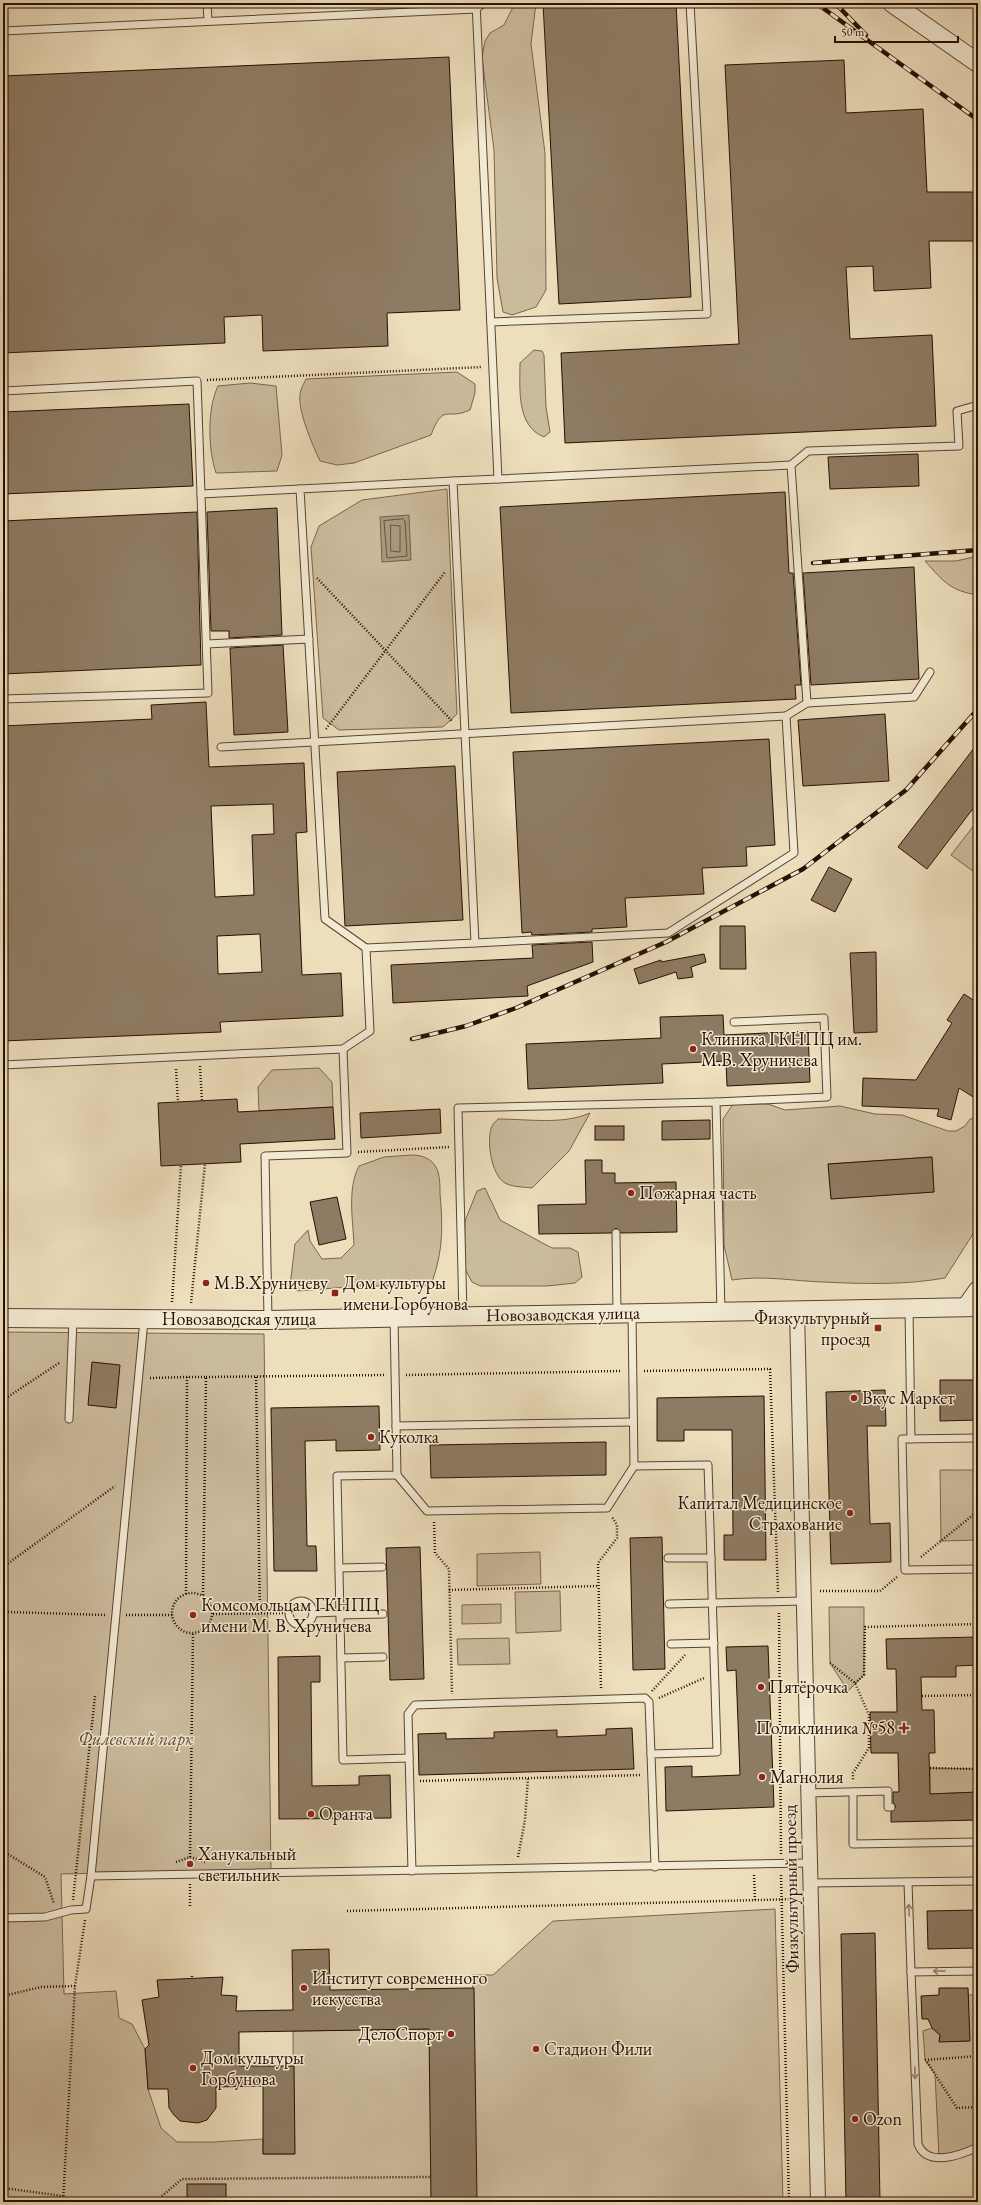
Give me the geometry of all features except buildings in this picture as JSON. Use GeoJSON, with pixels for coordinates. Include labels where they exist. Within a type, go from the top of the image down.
{"type":"FeatureCollection","features":[{"type":"Feature","properties":{"kind":"street"},"geometry":{"type":"LineString","coordinates":[[892,3],[978,62]]}},
{"type":"Feature","properties":{"kind":"street"},"geometry":{"type":"LineString","coordinates":[[972,1307],[978,1290]]}},
{"type":"Feature","properties":{"kind":"street","name":"Новозаводская улица"},"geometry":{"type":"LineString","coordinates":[[3,1318],[268,1320],[972,1307]]}},
{"type":"Feature","properties":{"kind":"street","name":"Физкультурный проезд"},"geometry":{"type":"LineString","coordinates":[[797,1311],[818,2202]]}},
{"type":"Feature","properties":{"kind":"lane"},"geometry":{"type":"LineString","coordinates":[[208,3],[208,21]]}},
{"type":"Feature","properties":{"kind":"lane"},"geometry":{"type":"LineString","coordinates":[[3,31],[476,6],[483,3]]}},
{"type":"Feature","properties":{"kind":"lane"},"geometry":{"type":"LineString","coordinates":[[491,322],[706,314],[690,3]]}},
{"type":"Feature","properties":{"kind":"lane"},"geometry":{"type":"LineString","coordinates":[[476,6],[498,479]]}},
{"type":"Feature","properties":{"kind":"lane"},"geometry":{"type":"LineString","coordinates":[[3,391],[197,381],[208,693],[3,699]]}},
{"type":"Feature","properties":{"kind":"lane"},"geometry":{"type":"LineString","coordinates":[[201,494],[791,465],[808,451],[959,446],[958,411],[978,405]]}},
{"type":"Feature","properties":{"kind":"lane"},"geometry":{"type":"LineString","coordinates":[[791,465],[807,703]]}},
{"type":"Feature","properties":{"kind":"lane"},"geometry":{"type":"LineString","coordinates":[[453,482],[475,943]]}},
{"type":"Feature","properties":{"kind":"lane"},"geometry":{"type":"LineString","coordinates":[[300,489],[316,742],[325,918],[366,948],[668,933],[794,853],[786,716]]}},
{"type":"Feature","properties":{"kind":"lane"},"geometry":{"type":"LineString","coordinates":[[207,644],[309,639]]}},
{"type":"Feature","properties":{"kind":"lane"},"geometry":{"type":"LineString","coordinates":[[220,747],[786,716],[807,703],[914,697],[930,672]]}},
{"type":"Feature","properties":{"kind":"lane"},"geometry":{"type":"LineString","coordinates":[[3,1065],[343,1049],[370,1031],[366,948]]}},
{"type":"Feature","properties":{"kind":"lane"},"geometry":{"type":"LineString","coordinates":[[463,1316],[458,1108],[716,1102],[827,1097],[824,1018],[734,1022]]}},
{"type":"Feature","properties":{"kind":"lane"},"geometry":{"type":"LineString","coordinates":[[268,1320],[265,1156],[348,1153],[343,1049]]}},
{"type":"Feature","properties":{"kind":"lane"},"geometry":{"type":"LineString","coordinates":[[716,1102],[721,1312]]}},
{"type":"Feature","properties":{"kind":"lane"},"geometry":{"type":"LineString","coordinates":[[394,1318],[397,1475],[427,1511],[607,1508],[634,1466],[632,1371],[624,1313],[616,1233]]}},
{"type":"Feature","properties":{"kind":"lane"},"geometry":{"type":"LineString","coordinates":[[909,1308],[911,1439]]}},
{"type":"Feature","properties":{"kind":"lane"},"geometry":{"type":"LineString","coordinates":[[69,1419],[73,1318]]}},
{"type":"Feature","properties":{"kind":"lane"},"geometry":{"type":"LineString","coordinates":[[3,1918],[45,1917],[72,1910],[86,1909],[91,1876],[144,1319]]}},
{"type":"Feature","properties":{"kind":"lane"},"geometry":{"type":"LineString","coordinates":[[396,1426],[633,1422]]}},
{"type":"Feature","properties":{"kind":"lane"},"geometry":{"type":"LineString","coordinates":[[978,1438],[902,1439],[905,1570],[978,1569]]}},
{"type":"Feature","properties":{"kind":"lane"},"geometry":{"type":"LineString","coordinates":[[634,1466],[708,1465],[717,1752],[652,1754]]}},
{"type":"Feature","properties":{"kind":"lane"},"geometry":{"type":"LineString","coordinates":[[397,1475],[337,1476],[343,1760],[409,1758]]}},
{"type":"Feature","properties":{"kind":"lane"},"geometry":{"type":"LineString","coordinates":[[668,1558],[711,1558]]}},
{"type":"Feature","properties":{"kind":"lane"},"geometry":{"type":"LineString","coordinates":[[339,1568],[382,1567]]}},
{"type":"Feature","properties":{"kind":"lane"},"geometry":{"type":"LineString","coordinates":[[298,1601],[308,1604],[313,1613],[312,1618],[304,1625],[293,1623],[289,1613],[293,1604],[298,1601]]}},
{"type":"Feature","properties":{"kind":"lane"},"geometry":{"type":"LineString","coordinates":[[669,1604],[804,1601]]}},
{"type":"Feature","properties":{"kind":"lane"},"geometry":{"type":"LineString","coordinates":[[313,1613],[383,1614]]}},
{"type":"Feature","properties":{"kind":"lane"},"geometry":{"type":"LineString","coordinates":[[671,1644],[714,1643]]}},
{"type":"Feature","properties":{"kind":"lane"},"geometry":{"type":"LineString","coordinates":[[341,1658],[383,1657]]}},
{"type":"Feature","properties":{"kind":"lane"},"geometry":{"type":"LineString","coordinates":[[412,1871],[408,1714],[415,1705],[601,1699],[647,1700],[652,1754],[655,1867]]}},
{"type":"Feature","properties":{"kind":"lane"},"geometry":{"type":"LineString","coordinates":[[808,1793],[888,1791],[888,1807],[890,1807]]}},
{"type":"Feature","properties":{"kind":"lane"},"geometry":{"type":"LineString","coordinates":[[853,1792],[853,1844],[978,1842]]}},
{"type":"Feature","properties":{"kind":"lane"},"geometry":{"type":"LineString","coordinates":[[91,1876],[655,1867],[809,1863]]}},
{"type":"Feature","properties":{"kind":"lane"},"geometry":{"type":"LineString","coordinates":[[810,1883],[978,1881]]}},
{"type":"Feature","properties":{"kind":"lane"},"geometry":{"type":"LineString","coordinates":[[908,1882],[918,2144],[920,2150],[931,2157],[952,2157],[976,2148]]}},
{"type":"Feature","properties":{"kind":"lane"},"geometry":{"type":"LineString","coordinates":[[911,1972],[978,1971]]}},
{"type":"Feature","properties":{"kind":"path"},"geometry":{"type":"LineString","coordinates":[[197,381],[493,366]]}},
{"type":"Feature","properties":{"kind":"path"},"geometry":{"type":"LineString","coordinates":[[316,742],[457,558]]}},
{"type":"Feature","properties":{"kind":"path"},"geometry":{"type":"LineString","coordinates":[[305,565],[465,734]]}},
{"type":"Feature","properties":{"kind":"path"},"geometry":{"type":"LineString","coordinates":[[200,1056],[202,1101]]}},
{"type":"Feature","properties":{"kind":"path"},"geometry":{"type":"LineString","coordinates":[[175,1057],[178,1102]]}},
{"type":"Feature","properties":{"kind":"path"},"geometry":{"type":"LineString","coordinates":[[348,1153],[459,1147]]}},
{"type":"Feature","properties":{"kind":"path"},"geometry":{"type":"LineString","coordinates":[[189,1319],[205,1164]]}},
{"type":"Feature","properties":{"kind":"path"},"geometry":{"type":"LineString","coordinates":[[170,1319],[181,1165]]}},
{"type":"Feature","properties":{"kind":"path"},"geometry":{"type":"LineString","coordinates":[[3,1400],[72,1355]]}},
{"type":"Feature","properties":{"kind":"path"},"geometry":{"type":"LineString","coordinates":[[138,1378],[770,1369],[778,1601],[781,1864],[788,2202]]}},
{"type":"Feature","properties":{"kind":"path"},"geometry":{"type":"LineString","coordinates":[[186,1594],[187,1377]]}},
{"type":"Feature","properties":{"kind":"path"},"geometry":{"type":"LineString","coordinates":[[203,1596],[206,1377]]}},
{"type":"Feature","properties":{"kind":"path"},"geometry":{"type":"LineString","coordinates":[[256,1377],[260,1613]]}},
{"type":"Feature","properties":{"kind":"path"},"geometry":{"type":"LineString","coordinates":[[114,1493],[116,1478]]}},
{"type":"Feature","properties":{"kind":"path"},"geometry":{"type":"LineString","coordinates":[[3,1566],[115,1486]]}},
{"type":"Feature","properties":{"kind":"path"},"geometry":{"type":"LineString","coordinates":[[601,1699],[598,1563],[618,1538],[617,1525],[607,1508]]}},
{"type":"Feature","properties":{"kind":"path"},"geometry":{"type":"LineString","coordinates":[[434,1511],[435,1553],[449,1570],[452,1704]]}},
{"type":"Feature","properties":{"kind":"path"},"geometry":{"type":"LineString","coordinates":[[449,1590],[598,1586]]}},
{"type":"Feature","properties":{"kind":"path"},"geometry":{"type":"LineString","coordinates":[[195,1593],[203,1596],[210,1604],[213,1614],[210,1624],[203,1631],[193,1634],[178,1628],[172,1615],[174,1605],[186,1594],[195,1593]]}},
{"type":"Feature","properties":{"kind":"path"},"geometry":{"type":"LineString","coordinates":[[103,1622],[104,1607]]}},
{"type":"Feature","properties":{"kind":"path"},"geometry":{"type":"LineString","coordinates":[[8,1612],[104,1615],[172,1615]]}},
{"type":"Feature","properties":{"kind":"path"},"geometry":{"type":"LineString","coordinates":[[213,1614],[289,1613]]}},
{"type":"Feature","properties":{"kind":"path"},"geometry":{"type":"LineString","coordinates":[[855,1683],[864,1675],[864,1627],[978,1624]]}},
{"type":"Feature","properties":{"kind":"path"},"geometry":{"type":"LineString","coordinates":[[190,1857],[193,1634]]}},
{"type":"Feature","properties":{"kind":"path"},"geometry":{"type":"LineString","coordinates":[[647,1700],[696,1644]]}},
{"type":"Feature","properties":{"kind":"path"},"geometry":{"type":"LineString","coordinates":[[830,1663],[855,1683],[869,1715],[869,1748],[853,1773],[853,1792]]}},
{"type":"Feature","properties":{"kind":"path"},"geometry":{"type":"LineString","coordinates":[[647,1700],[715,1672]]}},
{"type":"Feature","properties":{"kind":"path"},"geometry":{"type":"LineString","coordinates":[[72,1910],[95,1692]]}},
{"type":"Feature","properties":{"kind":"path"},"geometry":{"type":"LineString","coordinates":[[922,1696],[978,1695]]}},
{"type":"Feature","properties":{"kind":"path"},"geometry":{"type":"LineString","coordinates":[[930,1768],[978,1769]]}},
{"type":"Feature","properties":{"kind":"path"},"geometry":{"type":"LineString","coordinates":[[410,1781],[652,1774]]}},
{"type":"Feature","properties":{"kind":"path"},"geometry":{"type":"LineString","coordinates":[[515,1869],[525,1820],[528,1778]]}},
{"type":"Feature","properties":{"kind":"path"},"geometry":{"type":"LineString","coordinates":[[3,1851],[45,1877],[58,1913]]}},
{"type":"Feature","properties":{"kind":"path"},"geometry":{"type":"LineString","coordinates":[[753,1865],[755,1900]]}},
{"type":"Feature","properties":{"kind":"path"},"geometry":{"type":"LineString","coordinates":[[190,1874],[190,1906]]}},
{"type":"Feature","properties":{"kind":"path"},"geometry":{"type":"LineString","coordinates":[[348,1911],[810,1898]]}},
{"type":"Feature","properties":{"kind":"path"},"geometry":{"type":"LineString","coordinates":[[63,2202],[75,1986],[86,1909]]}},
{"type":"Feature","properties":{"kind":"path"},"geometry":{"type":"LineString","coordinates":[[3,1996],[41,1987],[75,1986]]}},
{"type":"Feature","properties":{"kind":"path"},"geometry":{"type":"LineString","coordinates":[[914,2061],[978,2056]]}},
{"type":"Feature","properties":{"kind":"path"},"geometry":{"type":"LineString","coordinates":[[926,2060],[958,2108],[978,2108]]}},
{"type":"Feature","properties":{"kind":"path"},"geometry":{"type":"LineString","coordinates":[[976,2148],[978,2088]]}},
{"type":"Feature","properties":{"kind":"path"},"geometry":{"type":"LineString","coordinates":[[155,2202],[182,2179],[431,2177]]}},
{"type":"Feature","properties":{"kind":"path"},"geometry":{"type":"LineString","coordinates":[[3,2188],[63,2196]]}},
{"type":"Feature","properties":{"kind":"green space"},"geometry":{"type":"Polygon","coordinates":[[[515,3],[536,3],[531,44],[545,153],[546,290],[536,307],[512,315],[503,312],[497,278],[494,150],[482,58],[485,41],[490,33],[504,25],[515,3]]]}},
{"type":"Feature","properties":{"kind":"green space"},"geometry":{"type":"Polygon","coordinates":[[[534,350],[542,351],[544,355],[546,407],[550,432],[544,437],[535,432],[528,424],[524,415],[520,394],[520,363],[534,350]]]}},
{"type":"Feature","properties":{"kind":"green space"},"geometry":{"type":"Polygon","coordinates":[[[457,372],[475,384],[475,393],[470,410],[462,413],[443,415],[435,425],[431,435],[354,463],[337,465],[320,461],[313,446],[300,406],[301,390],[306,379],[457,372]]]}},
{"type":"Feature","properties":{"kind":"green space"},"geometry":{"type":"Polygon","coordinates":[[[250,383],[276,386],[282,455],[277,471],[216,473],[211,453],[210,441],[210,417],[214,395],[218,386],[250,383]]]}},
{"type":"Feature","properties":{"kind":"green space"},"geometry":{"type":"Polygon","coordinates":[[[447,489],[457,714],[443,727],[339,730],[323,718],[311,547],[319,526],[362,500],[447,489]]]}},
{"type":"Feature","properties":{"kind":"green space"},"geometry":{"type":"Polygon","coordinates":[[[978,556],[978,595],[954,588],[942,579],[925,561],[956,561],[978,556]]]}},
{"type":"Feature","properties":{"kind":"green space"},"geometry":{"type":"Polygon","coordinates":[[[978,820],[978,875],[951,855],[978,820]]]}},
{"type":"Feature","properties":{"kind":"green space"},"geometry":{"type":"Polygon","coordinates":[[[319,1068],[332,1082],[333,1107],[259,1111],[258,1087],[272,1070],[319,1068]]]}},
{"type":"Feature","properties":{"kind":"green space"},"geometry":{"type":"Polygon","coordinates":[[[733,1104],[768,1104],[785,1110],[840,1106],[875,1114],[902,1115],[948,1131],[956,1131],[965,1126],[970,1119],[978,1118],[978,1226],[945,1278],[915,1282],[885,1283],[838,1283],[767,1278],[732,1280],[724,1245],[723,1119],[733,1104]],[[932,1157],[829,1164],[831,1198],[934,1192],[932,1157]]]}},
{"type":"Feature","properties":{"kind":"green space"},"geometry":{"type":"Polygon","coordinates":[[[590,1113],[569,1151],[532,1188],[518,1187],[505,1183],[500,1179],[493,1165],[490,1148],[490,1132],[498,1119],[557,1120],[579,1117],[590,1113]]]}},
{"type":"Feature","properties":{"kind":"green space"},"geometry":{"type":"Polygon","coordinates":[[[412,1155],[422,1156],[429,1159],[436,1167],[439,1177],[442,1217],[441,1239],[436,1271],[432,1282],[424,1286],[360,1286],[298,1291],[290,1286],[295,1244],[308,1230],[310,1241],[322,1259],[341,1258],[354,1245],[352,1195],[355,1175],[359,1166],[384,1157],[412,1155]]]}},
{"type":"Feature","properties":{"kind":"green space"},"geometry":{"type":"Polygon","coordinates":[[[485,1188],[500,1220],[552,1248],[570,1248],[578,1252],[582,1277],[575,1283],[547,1286],[480,1286],[472,1282],[464,1267],[465,1221],[477,1191],[485,1188]]]}},
{"type":"Feature","properties":{"kind":"green space","name":"Филевский парк"},"geometry":{"type":"Polygon","coordinates":[[[3,1332],[264,1334],[271,1870],[61,1874],[64,1994],[116,1991],[119,2018],[132,2024],[145,2049],[148,2089],[161,2128],[177,2142],[213,2142],[263,2139],[263,2154],[294,2154],[293,2031],[428,2029],[474,2016],[472,1975],[493,1975],[553,1921],[775,1909],[783,2202],[3,2202],[3,1332]]]}},
{"type":"Feature","properties":{"kind":"green space"},"geometry":{"type":"Polygon","coordinates":[[[940,1470],[978,1470],[978,1540],[941,1541],[940,1470]]]}},
{"type":"Feature","properties":{"kind":"green space"},"geometry":{"type":"Polygon","coordinates":[[[540,1552],[541,1584],[477,1586],[477,1554],[540,1552]]]}},
{"type":"Feature","properties":{"kind":"green space"},"geometry":{"type":"Polygon","coordinates":[[[560,1591],[561,1631],[516,1633],[515,1592],[560,1591]]]}},
{"type":"Feature","properties":{"kind":"green space"},"geometry":{"type":"Polygon","coordinates":[[[501,1604],[501,1623],[462,1624],[462,1605],[501,1604]]]}},
{"type":"Feature","properties":{"kind":"green space"},"geometry":{"type":"Polygon","coordinates":[[[829,1607],[864,1607],[864,1675],[848,1691],[830,1663],[829,1607]]]}},
{"type":"Feature","properties":{"kind":"green space"},"geometry":{"type":"Polygon","coordinates":[[[509,1638],[510,1664],[458,1665],[457,1639],[509,1638]]]}},
{"type":"Feature","properties":{"kind":"green space"},"geometry":{"type":"Polygon","coordinates":[[[930,1768],[978,1769],[978,1792],[930,1794],[930,1768]]]}},
{"type":"Feature","properties":{"kind":"green space"},"geometry":{"type":"Polygon","coordinates":[[[968,1995],[978,1995],[978,2147],[939,2157],[935,2074],[925,2060],[923,2031],[932,2028],[940,2035],[939,2041],[969,2041],[968,1995]]]}},
{"type":"Feature","properties":{"kind":"water"},"geometry":{"type":"Polygon","coordinates":[[[409,515],[411,560],[382,562],[380,517],[409,515]]]}},
{"type":"Feature","properties":{"kind":"railway"},"geometry":{"type":"LineString","coordinates":[[816,3],[978,120]]}},
{"type":"Feature","properties":{"kind":"railway"},"geometry":{"type":"LineString","coordinates":[[835,3],[866,35]]}},
{"type":"Feature","properties":{"kind":"railway"},"geometry":{"type":"LineString","coordinates":[[813,563],[978,550]]}},
{"type":"Feature","properties":{"kind":"railway"},"geometry":{"type":"LineString","coordinates":[[412,1039],[466,1026],[516,1008],[666,942],[803,869],[906,790],[978,709]]}},
{"type":"Feature","properties":{"kind":"place","name":"Клиника ГКНПЦ им. М.В. Хруничева"},"geometry":{"type":"Point","coordinates":[693,1049]}},
{"type":"Feature","properties":{"kind":"place","name":"Пожарная часть"},"geometry":{"type":"Point","coordinates":[631,1193]}},
{"type":"Feature","properties":{"kind":"place","name":"М.В.Хруничеву"},"geometry":{"type":"Point","coordinates":[206,1283]}},
{"type":"Feature","properties":{"kind":"place","name":"Дом культуры имени Горбунова"},"geometry":{"type":"Point","coordinates":[335,1293]}},
{"type":"Feature","properties":{"kind":"place","name":"Физкультурный проезд"},"geometry":{"type":"Point","coordinates":[878,1328]}},
{"type":"Feature","properties":{"kind":"place","name":"Вкус Маркет"},"geometry":{"type":"Point","coordinates":[854,1398]}},
{"type":"Feature","properties":{"kind":"place","name":"Куколка"},"geometry":{"type":"Point","coordinates":[371,1437]}},
{"type":"Feature","properties":{"kind":"place","name":"Капитал Медицинское Страхование"},"geometry":{"type":"Point","coordinates":[850,1513]}},
{"type":"Feature","properties":{"kind":"place","name":"Комсомольцам ГКНПЦ имени М. В. Хруничева"},"geometry":{"type":"Point","coordinates":[193,1615]}},
{"type":"Feature","properties":{"kind":"place","name":"Пятёрочка"},"geometry":{"type":"Point","coordinates":[761,1687]}},
{"type":"Feature","properties":{"kind":"place","name":"Поликлиника №58"},"geometry":{"type":"Point","coordinates":[904,1728]}},
{"type":"Feature","properties":{"kind":"place","name":"Магнолия"},"geometry":{"type":"Point","coordinates":[762,1777]}},
{"type":"Feature","properties":{"kind":"place","name":"Оранта"},"geometry":{"type":"Point","coordinates":[311,1814]}},
{"type":"Feature","properties":{"kind":"place","name":"Ханукальный светильник"},"geometry":{"type":"Point","coordinates":[190,1864]}},
{"type":"Feature","properties":{"kind":"place","name":"Институт современного искусства"},"geometry":{"type":"Point","coordinates":[304,1988]}},
{"type":"Feature","properties":{"kind":"place","name":"ДелоСпорт"},"geometry":{"type":"Point","coordinates":[451,2034]}},
{"type":"Feature","properties":{"kind":"place","name":"Стадион Фили"},"geometry":{"type":"Point","coordinates":[536,2049]}},
{"type":"Feature","properties":{"kind":"place","name":"Дом культуры Горбунова"},"geometry":{"type":"Point","coordinates":[193,2068]}},
{"type":"Feature","properties":{"kind":"place","name":"Ozon"},"geometry":{"type":"Point","coordinates":[855,2119]}}]}
